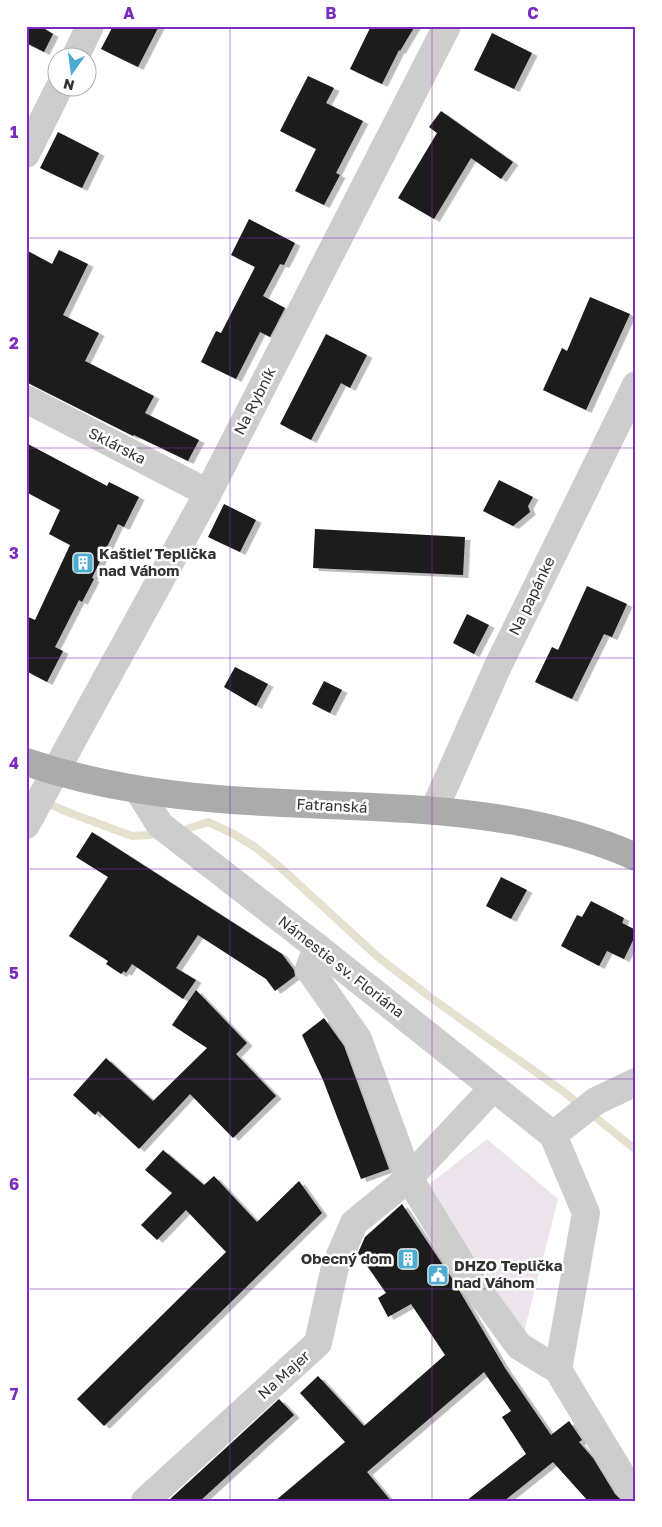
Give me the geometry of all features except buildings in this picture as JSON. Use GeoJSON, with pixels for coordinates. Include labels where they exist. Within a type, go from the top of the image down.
{"type":"FeatureCollection","features":[{"type":"Feature","properties":{"kind":"main road","name":"Fatranská"},"geometry":{"type":"LineString","coordinates":[[26,762],[53,777],[200,798],[434,810],[523,822],[618,849],[636,857]]}},
{"type":"Feature","properties":{"kind":"street"},"geometry":{"type":"LineString","coordinates":[[80,48],[90,26]]}},
{"type":"Feature","properties":{"kind":"street","name":"Na Rybník"},"geometry":{"type":"LineString","coordinates":[[30,819],[208,493],[447,26]]}},
{"type":"Feature","properties":{"kind":"street"},"geometry":{"type":"LineString","coordinates":[[26,154],[55,98]]}},
{"type":"Feature","properties":{"kind":"street","name":"Na papánke"},"geometry":{"type":"LineString","coordinates":[[434,810],[498,666],[636,385]]}},
{"type":"Feature","properties":{"kind":"street","name":"Sklárska"},"geometry":{"type":"LineString","coordinates":[[26,399],[208,493]]}},
{"type":"Feature","properties":{"kind":"street","name":"Námestie sv. Floriána"},"geometry":{"type":"LineString","coordinates":[[138,790],[160,825],[553,1135],[586,1213],[558,1370]]}},
{"type":"Feature","properties":{"kind":"street"},"geometry":{"type":"LineString","coordinates":[[317,947],[309,970],[358,1039],[409,1178],[473,1283],[519,1346],[558,1370],[628,1486],[636,1492]]}},
{"type":"Feature","properties":{"kind":"street"},"geometry":{"type":"LineString","coordinates":[[553,1135],[586,1108],[636,1082]]}},
{"type":"Feature","properties":{"kind":"street","name":"Na Majer"},"geometry":{"type":"LineString","coordinates":[[145,1501],[318,1343],[335,1267],[354,1223],[409,1178],[493,1088]]}},
{"type":"Feature","properties":{"kind":"shaded area"},"geometry":{"type":"Polygon","coordinates":[[[487,1139],[558,1199],[524,1332],[426,1187],[487,1139]]]}},
{"type":"Feature","properties":{"kind":"waterway"},"geometry":{"type":"LineString","coordinates":[[26,794],[132,836],[150,835]]}},
{"type":"Feature","properties":{"kind":"waterway"},"geometry":{"type":"LineString","coordinates":[[187,829],[208,822],[232,833],[255,847],[281,868],[378,957],[434,1000],[564,1092],[636,1150]]}},
{"type":"Feature","properties":{"kind":"place","name":"Kaštieľ Teplička nad Váhom"},"geometry":{"type":"Point","coordinates":[83,563]}},
{"type":"Feature","properties":{"kind":"place","name":"Obecný dom"},"geometry":{"type":"Point","coordinates":[408,1259]}},
{"type":"Feature","properties":{"kind":"place","name":"DHZO Teplička nad Váhom"},"geometry":{"type":"Point","coordinates":[438,1275]}}]}
